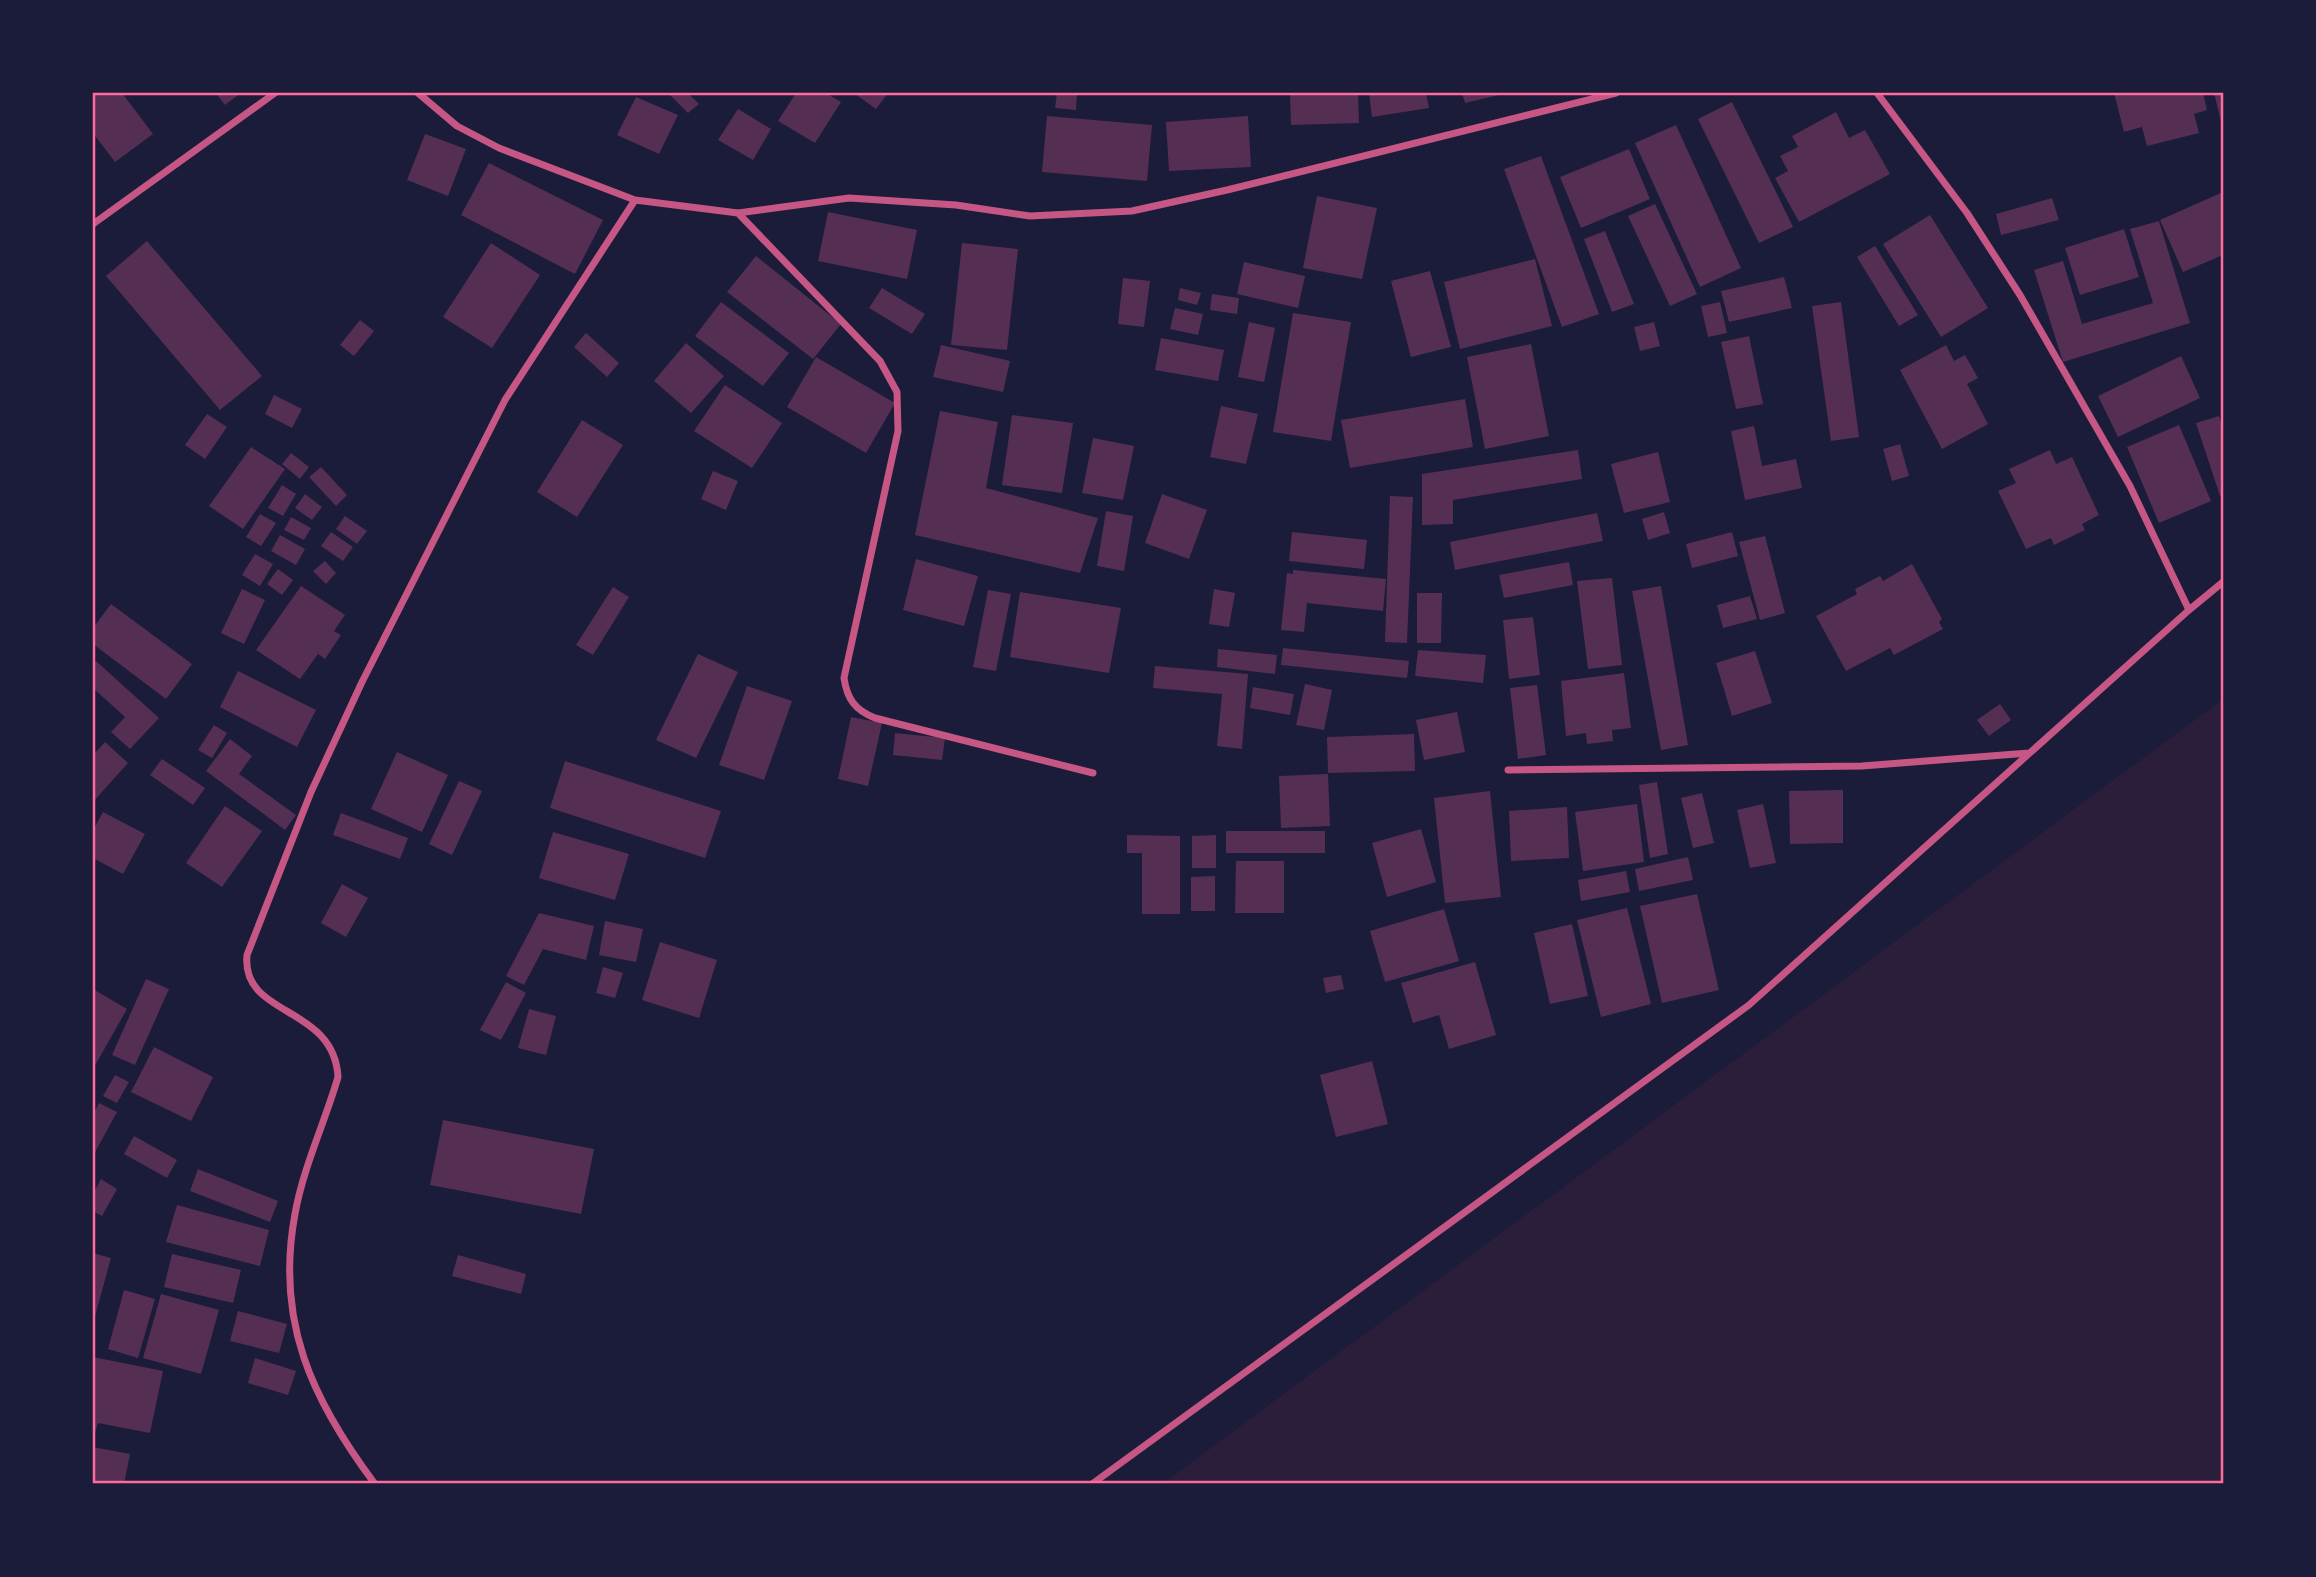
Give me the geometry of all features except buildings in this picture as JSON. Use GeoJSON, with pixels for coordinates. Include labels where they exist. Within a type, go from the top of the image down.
{"type":"FeatureCollection","features":[{"type":"Feature","properties":{"kind":"street"},"geometry":{"type":"LineString","coordinates":[[93,224],[275,93]]}},
{"type":"Feature","properties":{"kind":"street"},"geometry":{"type":"LineString","coordinates":[[418,93],[457,126],[499,148],[635,200],[738,214],[849,198],[956,205],[1030,216],[1132,211],[1616,93]]}},
{"type":"Feature","properties":{"kind":"street"},"geometry":{"type":"LineString","coordinates":[[1877,93],[1967,213],[2020,295],[2130,486],[2189,610]]}},
{"type":"Feature","properties":{"kind":"street"},"geometry":{"type":"LineString","coordinates":[[375,1484],[318,1398],[302,1356],[287,1272],[295,1211],[338,1077],[337,1060],[331,1044],[319,1032],[256,989],[246,967],[247,955],[311,792],[362,682],[427,559],[505,400],[635,200]]}},
{"type":"Feature","properties":{"kind":"street"},"geometry":{"type":"LineString","coordinates":[[738,214],[880,361],[897,392],[898,431],[844,678],[852,703],[862,713],[875,718],[1093,774]]}},
{"type":"Feature","properties":{"kind":"street"},"geometry":{"type":"LineString","coordinates":[[1092,1484],[1749,1005],[2029,752],[2223,582]]}},
{"type":"Feature","properties":{"kind":"street"},"geometry":{"type":"LineString","coordinates":[[1508,770],[1862,766],[2029,752]]}},
{"type":"Feature","properties":{"kind":"shaded area"},"geometry":{"type":"Polygon","coordinates":[[[2223,699],[2223,1484],[1162,1484],[2223,699]]]}}]}
